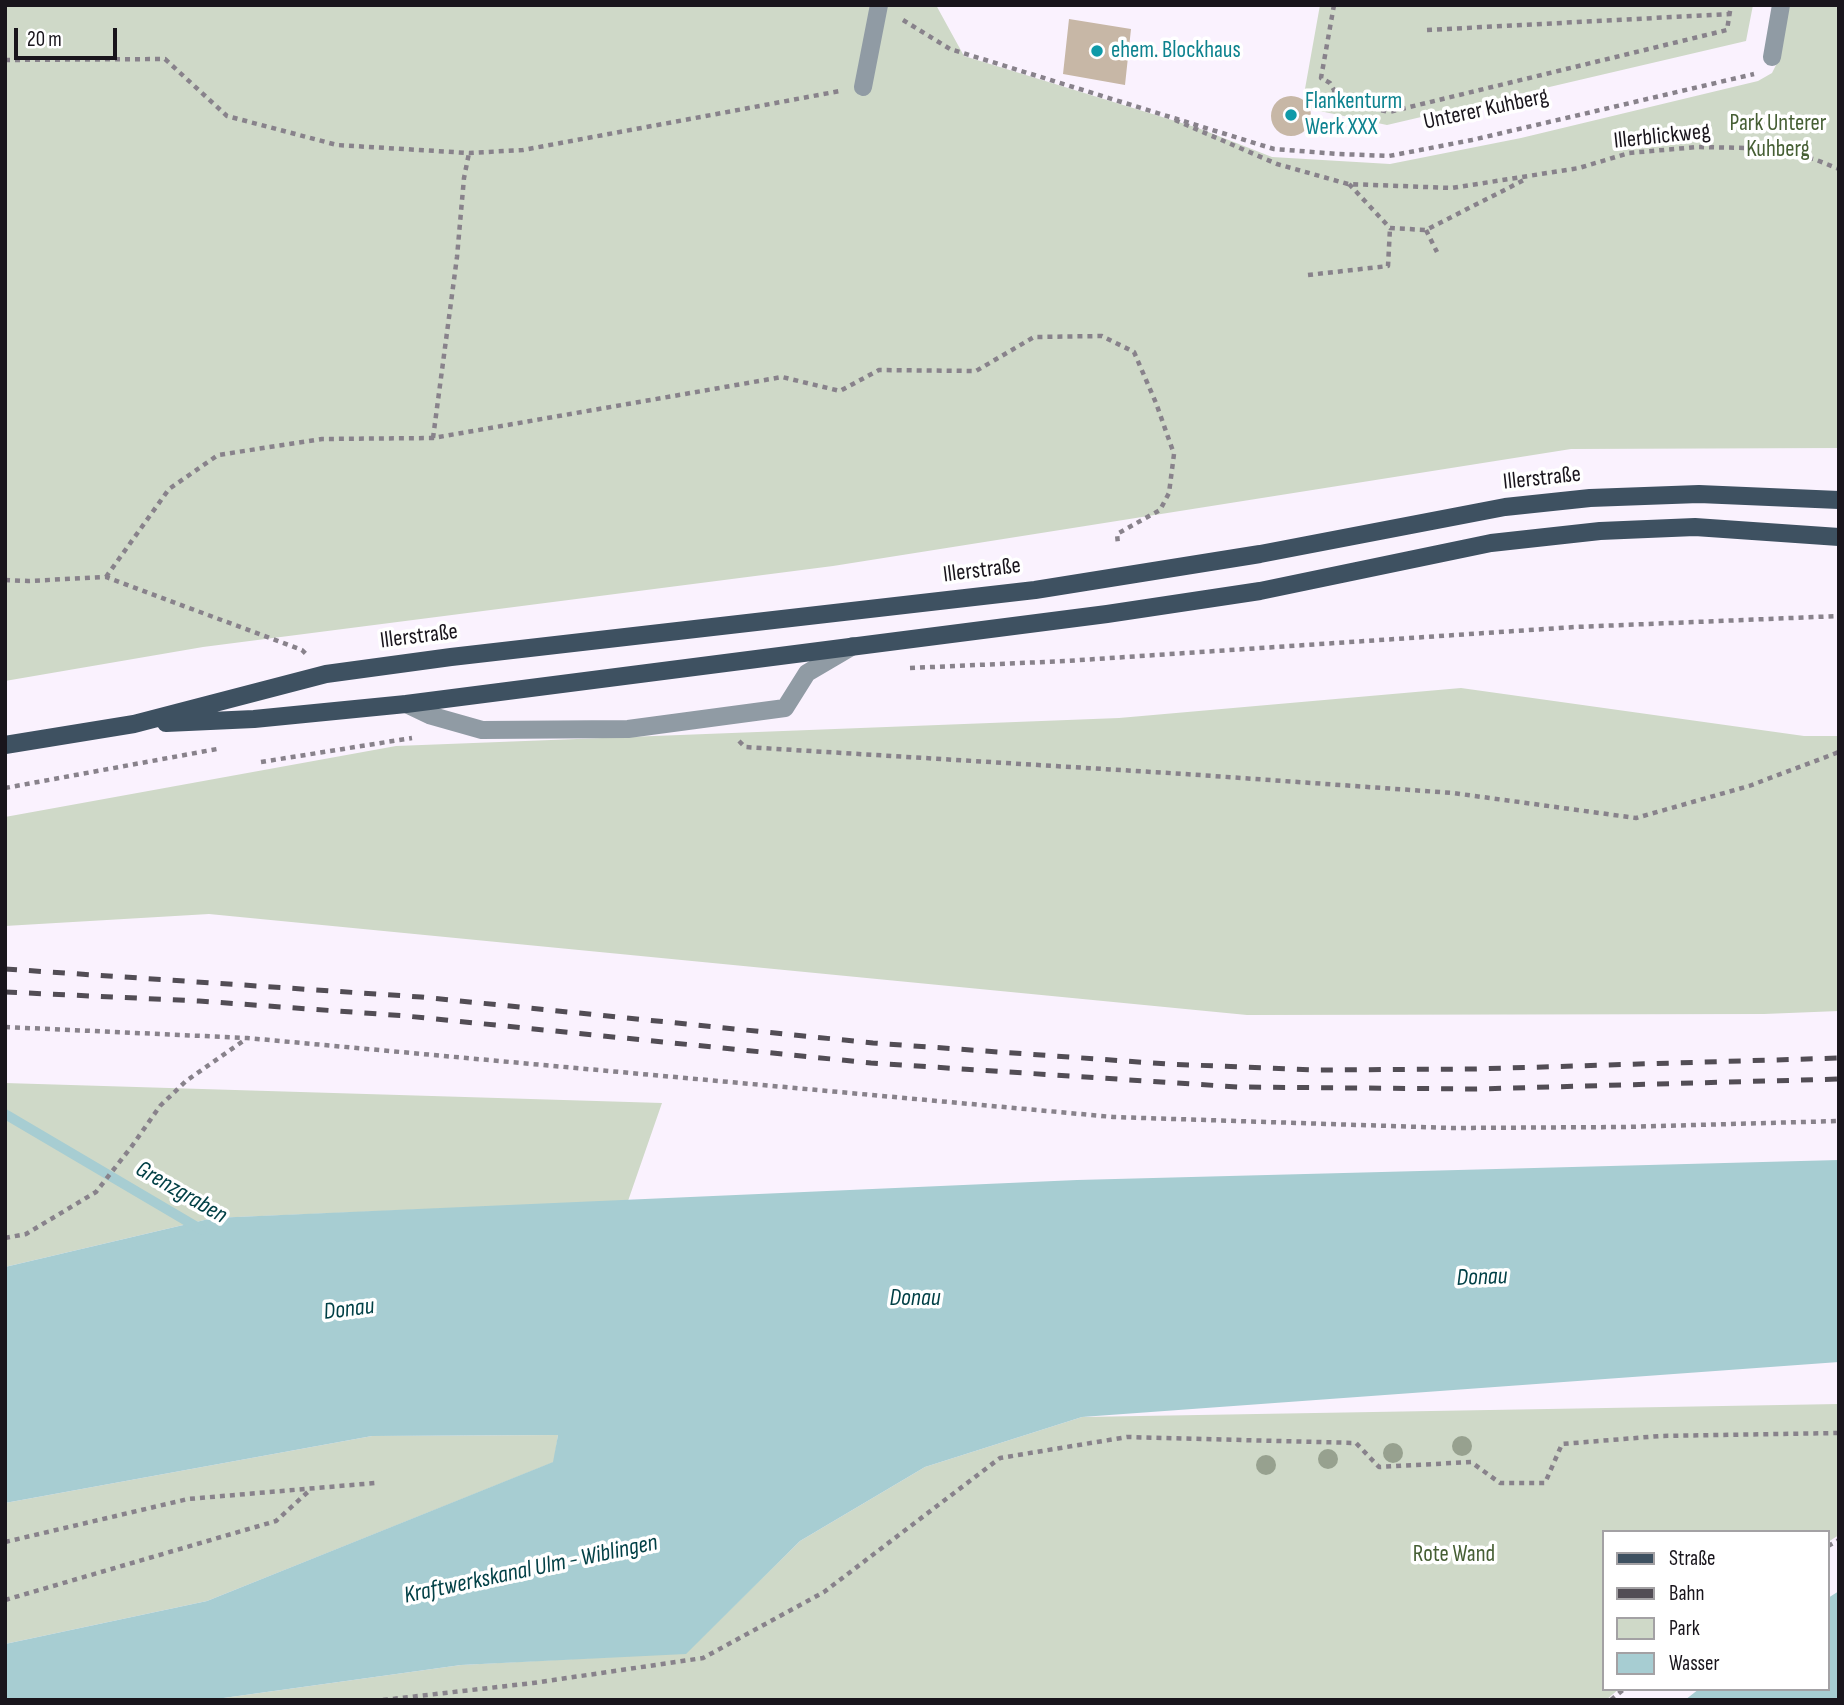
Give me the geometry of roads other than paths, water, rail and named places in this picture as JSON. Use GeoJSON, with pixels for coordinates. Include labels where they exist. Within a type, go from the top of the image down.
{"type":"FeatureCollection","features":[{"type":"Feature","properties":{"kind":"main road","name":"Illerstraße"},"geometry":{"type":"LineString","coordinates":[[5,745],[134,724],[326,674],[451,657],[1035,590],[1260,554],[1504,506],[1590,498],[1699,494],[1839,500]]}},
{"type":"Feature","properties":{"kind":"main road","name":"Illerstraße"},"geometry":{"type":"LineString","coordinates":[[134,724],[254,719],[406,704],[1107,614],[1247,593],[1505,541],[1600,531],[1695,527],[1839,537]]}},
{"type":"Feature","properties":{"kind":"street"},"geometry":{"type":"LineString","coordinates":[[1772,57],[1782,5]]}},
{"type":"Feature","properties":{"kind":"street"},"geometry":{"type":"LineString","coordinates":[[863,87],[886,9]]}},
{"type":"Feature","properties":{"kind":"street"},"geometry":{"type":"LineString","coordinates":[[406,704],[429,715],[482,730],[628,729],[785,708],[807,673],[853,646]]}},
{"type":"Feature","properties":{"kind":"water"},"geometry":{"type":"Polygon","coordinates":[[[1839,1160],[1839,1362],[1082,1417],[925,1467],[800,1541],[686,1654],[461,1665],[209,1700],[5,1700],[5,1644],[207,1601],[553,1462],[558,1435],[372,1436],[5,1503],[5,1267],[213,1218],[1077,1180],[1839,1160]]]}},
{"type":"Feature","properties":{"kind":"water"},"geometry":{"type":"Polygon","coordinates":[[[1839,1591],[1839,1700],[1685,1700],[1696,1691],[1830,1691],[1830,1597],[1839,1591]]]}},
{"type":"Feature","properties":{"kind":"waterway","name":"Grenzgraben"},"geometry":{"type":"LineString","coordinates":[[5,1114],[202,1230]]}},
{"type":"Feature","properties":{"kind":"railway"},"geometry":{"type":"LineString","coordinates":[[5,969],[421,997],[873,1043],[1167,1064],[1315,1070],[1475,1069],[1839,1058]]}},
{"type":"Feature","properties":{"kind":"railway"},"geometry":{"type":"LineString","coordinates":[[5,992],[199,1001],[406,1016],[871,1063],[1238,1087],[1476,1089],[1839,1079]]}},
{"type":"Feature","properties":{"kind":"place","name":"ehem. Blockhaus"},"geometry":{"type":"Point","coordinates":[1097,51]}},
{"type":"Feature","properties":{"kind":"place","name":"Flankenturm Werk XXX"},"geometry":{"type":"Point","coordinates":[1291,115]}},
{"type":"Feature","properties":{"kind":"park label","name":"Park Unterer Kuhberg"},"geometry":{"type":"Point","coordinates":[1778,137]}},
{"type":"Feature","properties":{"kind":"park label","name":"Rote Wand"},"geometry":{"type":"Point","coordinates":[1454,1555]}},
{"type":"Feature","properties":{"kind":"water label","name":"Donau"},"geometry":{"type":"Point","coordinates":[1482,1278]}},
{"type":"Feature","properties":{"kind":"water label","name":"Donau"},"geometry":{"type":"Point","coordinates":[915,1299]}},
{"type":"Feature","properties":{"kind":"water label","name":"Donau"},"geometry":{"type":"Point","coordinates":[349,1310]}},
{"type":"Feature","properties":{"kind":"water label","name":"Kraftwerkskanal Ulm - Wiblingen"},"geometry":{"type":"Point","coordinates":[531,1570]}}]}
